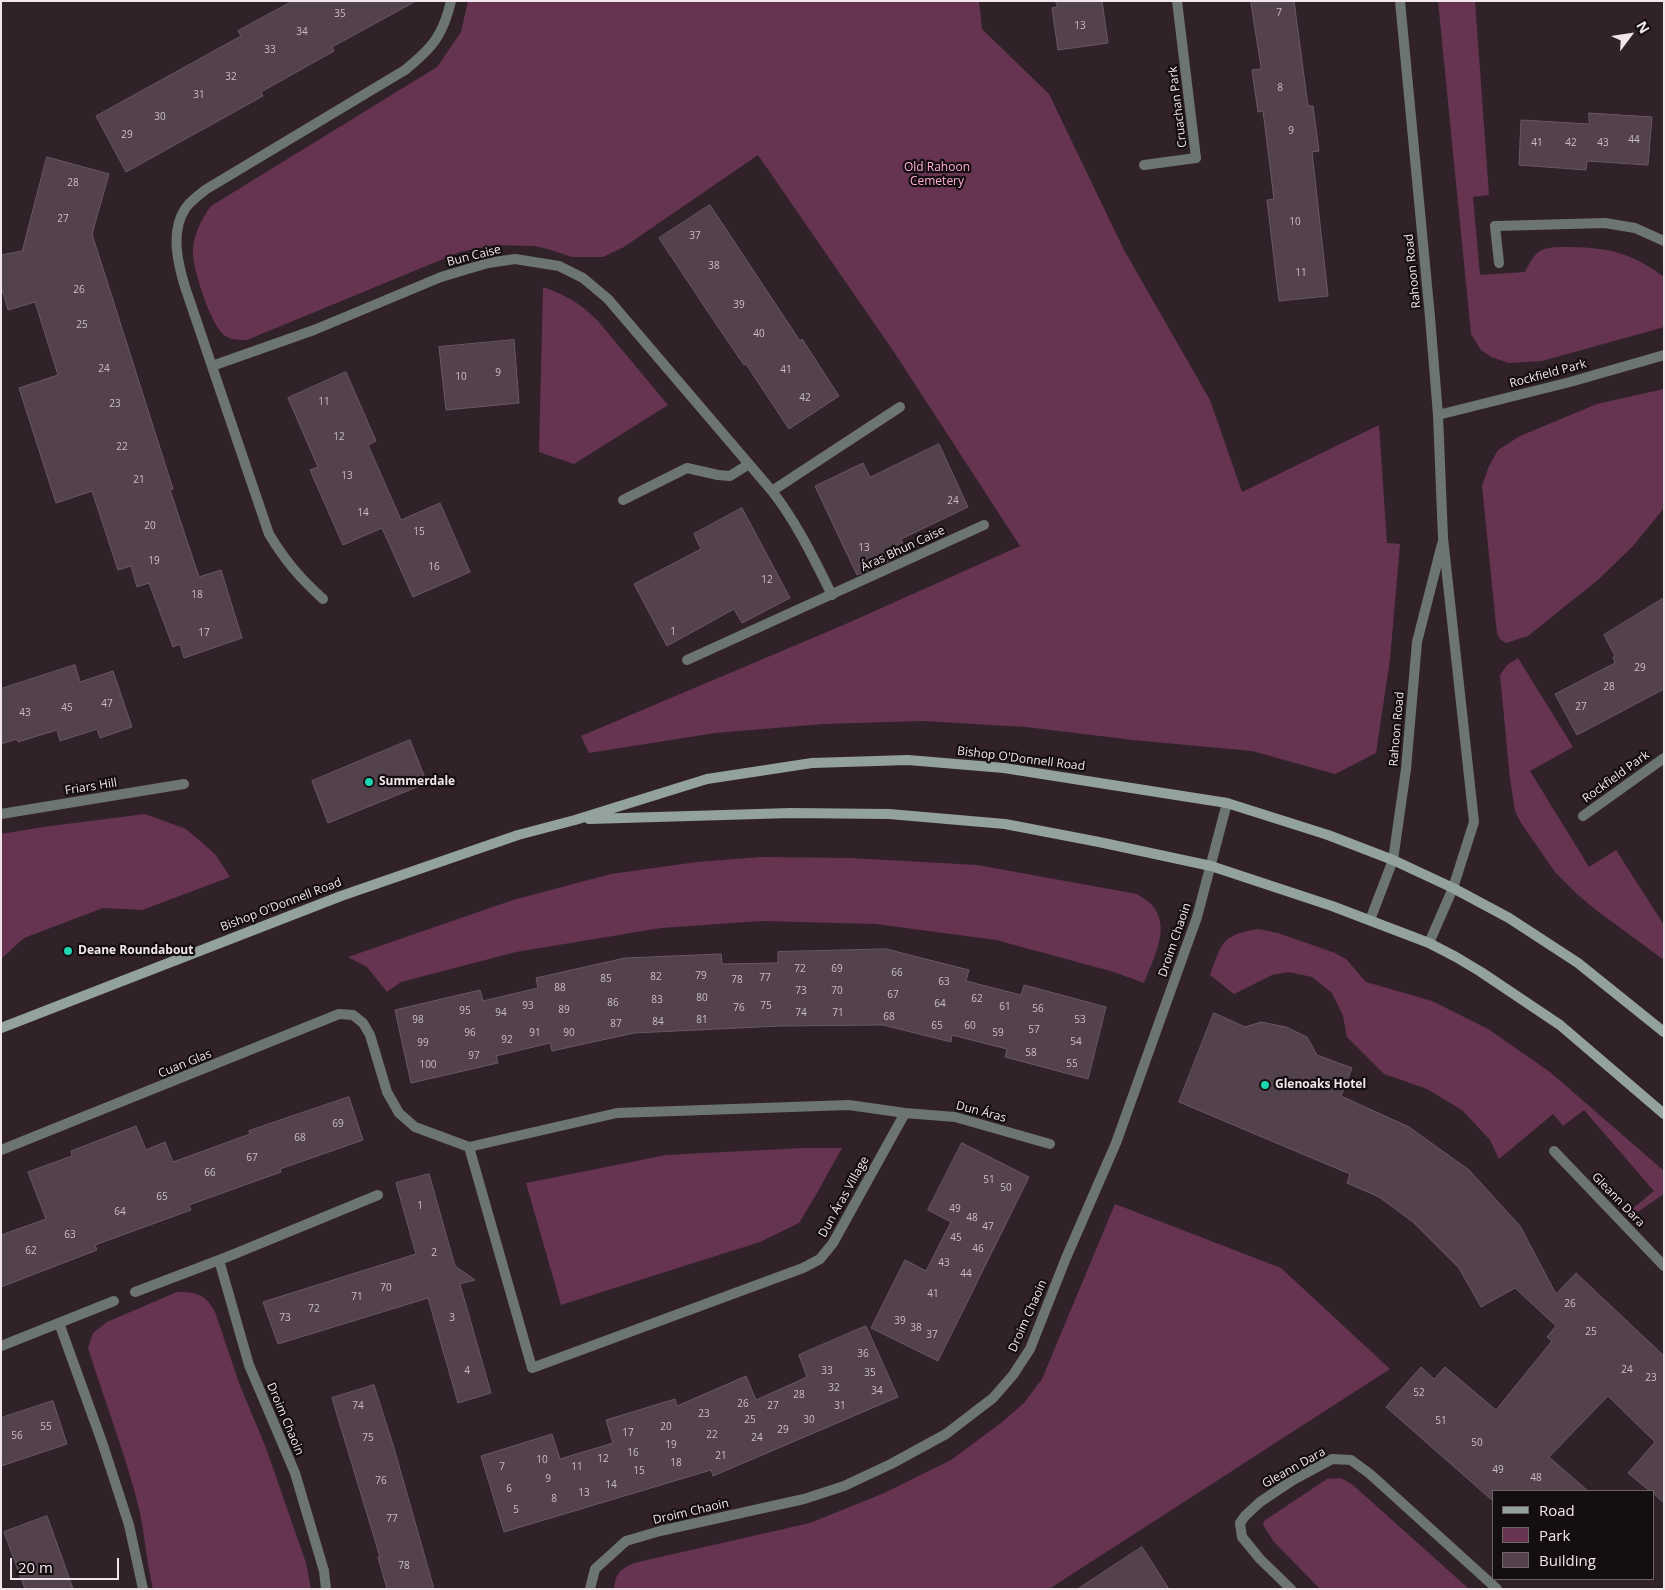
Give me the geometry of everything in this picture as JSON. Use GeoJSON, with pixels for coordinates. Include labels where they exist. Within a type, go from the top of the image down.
{"type":"FeatureCollection","features":[{"type":"Feature","properties":{"kind":"main road","name":"Bishop O'Donnell Road"},"geometry":{"type":"LineString","coordinates":[[1,1028],[341,896],[509,838],[575,820],[707,779],[812,763],[908,760],[1004,768],[1227,803],[1328,835],[1393,860],[1453,888]]}},
{"type":"Feature","properties":{"kind":"main road","name":"Bishop O'Donnell Road"},"geometry":{"type":"LineString","coordinates":[[575,820],[791,813],[889,814],[1005,824],[1211,866],[1332,906],[1429,943]]}},
{"type":"Feature","properties":{"kind":"main road"},"geometry":{"type":"LineString","coordinates":[[1453,888],[1537,935],[1578,964],[1664,1032]]}},
{"type":"Feature","properties":{"kind":"main road"},"geometry":{"type":"LineString","coordinates":[[1429,943],[1481,972],[1560,1025],[1664,1114]]}},
{"type":"Feature","properties":{"kind":"street"},"geometry":{"type":"LineString","coordinates":[[323,599],[295,573],[269,534],[186,287],[177,249],[177,236],[184,210],[205,190],[405,70],[418,59],[441,33],[446,23],[451,1]]}},
{"type":"Feature","properties":{"kind":"street","name":"Cruachan Park"},"geometry":{"type":"LineString","coordinates":[[1144,165],[1196,158],[1178,1]]}},
{"type":"Feature","properties":{"kind":"street","name":"Rahoon Road"},"geometry":{"type":"LineString","coordinates":[[1400,1],[1438,415],[1443,538],[1474,822],[1453,888],[1429,943]]}},
{"type":"Feature","properties":{"kind":"street"},"geometry":{"type":"LineString","coordinates":[[1499,263],[1495,226],[1605,223],[1634,228],[1664,241]]}},
{"type":"Feature","properties":{"kind":"street","name":"Bun Caise"},"geometry":{"type":"LineString","coordinates":[[212,366],[314,330],[442,277],[466,269],[515,259],[559,266],[583,278],[608,299],[749,464]]}},
{"type":"Feature","properties":{"kind":"street","name":"Rockfield Park"},"geometry":{"type":"LineString","coordinates":[[1438,415],[1570,382],[1664,355]]}},
{"type":"Feature","properties":{"kind":"street"},"geometry":{"type":"LineString","coordinates":[[772,491],[900,407]]}},
{"type":"Feature","properties":{"kind":"street"},"geometry":{"type":"LineString","coordinates":[[623,500],[687,468],[730,476],[749,464],[786,509],[832,595]]}},
{"type":"Feature","properties":{"kind":"street","name":"Áras Bhun Caise"},"geometry":{"type":"LineString","coordinates":[[687,660],[984,525]]}},
{"type":"Feature","properties":{"kind":"street","name":"Rahoon Road"},"geometry":{"type":"LineString","coordinates":[[1370,920],[1393,860],[1406,769],[1417,642],[1443,538]]}},
{"type":"Feature","properties":{"kind":"street","name":"Rockfield Park"},"geometry":{"type":"LineString","coordinates":[[1583,816],[1664,758]]}},
{"type":"Feature","properties":{"kind":"street","name":"Friars Hill"},"geometry":{"type":"LineString","coordinates":[[1,814],[184,784]]}},
{"type":"Feature","properties":{"kind":"street","name":"Droim Chaoin"},"geometry":{"type":"LineString","coordinates":[[590,1589],[594,1569],[626,1541],[660,1531],[804,1499],[844,1486],[891,1464],[946,1434],[993,1398],[1013,1374],[1030,1349],[1066,1258],[1116,1143],[1197,917],[1227,803]]}},
{"type":"Feature","properties":{"kind":"street","name":"Cuan Glas"},"geometry":{"type":"LineString","coordinates":[[1,1150],[339,1014],[353,1015],[363,1023],[370,1035],[387,1092],[400,1113],[415,1127],[469,1146]]}},
{"type":"Feature","properties":{"kind":"street"},"geometry":{"type":"LineString","coordinates":[[469,1146],[616,1114],[849,1104],[905,1113]]}},
{"type":"Feature","properties":{"kind":"street","name":"Dun Áras Village"},"geometry":{"type":"LineString","coordinates":[[469,1146],[532,1368],[802,1268],[820,1259],[833,1243],[905,1113]]}},
{"type":"Feature","properties":{"kind":"street","name":"Dun Áras"},"geometry":{"type":"LineString","coordinates":[[905,1113],[955,1117],[1050,1144]]}},
{"type":"Feature","properties":{"kind":"street","name":"Gleann Dara"},"geometry":{"type":"LineString","coordinates":[[1554,1151],[1664,1266]]}},
{"type":"Feature","properties":{"kind":"street"},"geometry":{"type":"LineString","coordinates":[[134,1292],[219,1260],[378,1195]]}},
{"type":"Feature","properties":{"kind":"street","name":"Droim Chaoin"},"geometry":{"type":"LineString","coordinates":[[219,1260],[249,1365],[294,1473],[324,1572],[326,1589]]}},
{"type":"Feature","properties":{"kind":"street"},"geometry":{"type":"LineString","coordinates":[[1,1346],[114,1301]]}},
{"type":"Feature","properties":{"kind":"street"},"geometry":{"type":"LineString","coordinates":[[59,1323],[102,1442],[129,1525],[143,1589]]}},
{"type":"Feature","properties":{"kind":"street","name":"Gleann Dara"},"geometry":{"type":"LineString","coordinates":[[1291,1589],[1260,1559],[1242,1537],[1240,1523],[1260,1502],[1293,1480],[1332,1459],[1352,1460],[1382,1484],[1497,1589]]}},
{"type":"Feature","properties":{"kind":"green space","name":"Old Rahoon Cemetery"},"geometry":{"type":"Polygon","coordinates":[[[468,1],[979,1],[982,29],[1049,94],[1124,250],[1210,400],[1242,492],[1379,425],[1387,543],[1400,544],[1390,659],[1376,753],[1335,774],[1252,751],[1133,740],[1026,727],[923,721],[823,724],[715,733],[589,753],[581,736],[848,623],[1020,546],[894,352],[758,155],[624,247],[603,257],[572,257],[534,246],[494,245],[460,252],[247,340],[232,339],[224,335],[208,309],[199,284],[193,253],[196,234],[211,206],[437,67],[461,32],[468,1]]]}},
{"type":"Feature","properties":{"kind":"green space"},"geometry":{"type":"Polygon","coordinates":[[[1438,1],[1475,1],[1489,195],[1473,197],[1480,275],[1525,272],[1531,260],[1544,249],[1563,247],[1585,248],[1620,253],[1641,262],[1664,277],[1664,326],[1542,361],[1509,363],[1491,357],[1481,350],[1471,334],[1438,1]]]}},
{"type":"Feature","properties":{"kind":"green space"},"geometry":{"type":"Polygon","coordinates":[[[543,287],[573,301],[598,321],[668,405],[574,464],[539,452],[543,287]]]}},
{"type":"Feature","properties":{"kind":"green space"},"geometry":{"type":"Polygon","coordinates":[[[1664,389],[1664,508],[1633,546],[1599,579],[1528,636],[1506,643],[1501,640],[1497,634],[1482,486],[1489,466],[1498,450],[1520,436],[1597,404],[1664,389]]]}},
{"type":"Feature","properties":{"kind":"green space"},"geometry":{"type":"Polygon","coordinates":[[[1518,658],[1573,747],[1530,771],[1589,867],[1616,850],[1664,925],[1664,960],[1596,910],[1555,872],[1521,823],[1515,811],[1500,675],[1507,665],[1518,658]]]}},
{"type":"Feature","properties":{"kind":"green space"},"geometry":{"type":"Polygon","coordinates":[[[145,814],[186,829],[215,854],[230,877],[142,910],[103,908],[24,938],[1,959],[1,834],[145,814]]]}},
{"type":"Feature","properties":{"kind":"green space"},"geometry":{"type":"Polygon","coordinates":[[[760,857],[851,858],[977,865],[1137,894],[1150,903],[1157,912],[1161,932],[1159,942],[1144,983],[1114,972],[996,940],[876,924],[761,921],[661,928],[516,952],[401,982],[387,992],[367,967],[348,957],[513,900],[611,874],[697,862],[760,857]]]}},
{"type":"Feature","properties":{"kind":"green space"},"geometry":{"type":"Polygon","coordinates":[[[1258,929],[1278,933],[1335,953],[1346,959],[1366,982],[1432,1001],[1488,1029],[1550,1072],[1664,1171],[1664,1194],[1636,1213],[1631,1210],[1654,1191],[1584,1110],[1563,1126],[1553,1114],[1499,1159],[1490,1140],[1462,1110],[1427,1089],[1384,1074],[1347,1037],[1343,1016],[1332,993],[1312,977],[1289,972],[1272,975],[1234,994],[1210,975],[1214,964],[1221,948],[1230,938],[1246,931],[1258,929]]]}},
{"type":"Feature","properties":{"kind":"green space"},"geometry":{"type":"Polygon","coordinates":[[[803,1148],[842,1148],[799,1223],[760,1242],[561,1305],[526,1183],[666,1155],[803,1148]]]}},
{"type":"Feature","properties":{"kind":"green space"},"geometry":{"type":"Polygon","coordinates":[[[1115,1204],[1281,1268],[1390,1369],[1049,1589],[614,1589],[619,1573],[634,1563],[810,1523],[882,1494],[951,1460],[1001,1423],[1024,1403],[1042,1379],[1115,1204]]]}},
{"type":"Feature","properties":{"kind":"green space"},"geometry":{"type":"Polygon","coordinates":[[[177,1292],[200,1295],[208,1301],[215,1312],[239,1383],[266,1448],[306,1563],[311,1589],[153,1589],[135,1492],[88,1348],[93,1333],[107,1322],[177,1292]]]}},
{"type":"Feature","properties":{"kind":"green space"},"geometry":{"type":"Polygon","coordinates":[[[1341,1478],[1353,1485],[1469,1589],[1320,1589],[1274,1542],[1263,1525],[1264,1521],[1327,1479],[1341,1478]]]}},
{"type":"Feature","properties":{"kind":"building"},"geometry":{"type":"Polygon","coordinates":[[[293,1],[416,1],[332,47],[334,51],[261,92],[263,96],[126,172],[96,116],[241,36],[238,31],[293,1]]]}},
{"type":"Feature","properties":{"kind":"building"},"geometry":{"type":"Polygon","coordinates":[[[1056,1],[1102,1],[1108,43],[1058,50],[1052,8],[1057,7],[1056,1]]]}},
{"type":"Feature","properties":{"kind":"building"},"geometry":{"type":"Polygon","coordinates":[[[1251,1],[1294,1],[1308,106],[1313,106],[1319,151],[1312,152],[1328,296],[1279,301],[1267,200],[1274,199],[1263,111],[1258,112],[1252,70],[1261,69],[1251,1]]]}},
{"type":"Feature","properties":{"kind":"building"},"geometry":{"type":"Polygon","coordinates":[[[1589,113],[1652,117],[1648,165],[1587,161],[1586,170],[1519,165],[1521,120],[1589,124],[1589,113]]]}},
{"type":"Feature","properties":{"kind":"building"},"geometry":{"type":"Polygon","coordinates":[[[47,157],[109,174],[92,234],[173,489],[170,490],[199,577],[221,570],[242,638],[184,658],[180,644],[173,647],[149,583],[137,587],[131,566],[118,570],[92,491],[56,503],[19,388],[58,375],[35,302],[8,310],[1,286],[1,255],[22,251],[47,157]]]}},
{"type":"Feature","properties":{"kind":"building"},"geometry":{"type":"Polygon","coordinates":[[[710,205],[800,341],[802,339],[839,396],[789,429],[659,238],[710,205]]]}},
{"type":"Feature","properties":{"kind":"building"},"geometry":{"type":"Polygon","coordinates":[[[514,340],[519,403],[446,410],[439,347],[514,340]]]}},
{"type":"Feature","properties":{"kind":"building"},"geometry":{"type":"Polygon","coordinates":[[[346,372],[376,441],[368,445],[401,520],[440,503],[470,572],[413,597],[382,528],[343,545],[310,470],[318,467],[288,398],[346,372]]]}},
{"type":"Feature","properties":{"kind":"building"},"geometry":{"type":"Polygon","coordinates":[[[939,444],[968,507],[901,539],[907,553],[857,575],[815,486],[863,463],[870,477],[939,444]]]}},
{"type":"Feature","properties":{"kind":"building"},"geometry":{"type":"Polygon","coordinates":[[[742,508],[790,598],[742,623],[734,609],[667,646],[634,584],[701,549],[694,534],[742,508]]]}},
{"type":"Feature","properties":{"kind":"building"},"geometry":{"type":"Polygon","coordinates":[[[1664,598],[1664,689],[1577,735],[1555,694],[1615,663],[1613,657],[1615,656],[1604,635],[1664,598]]]}},
{"type":"Feature","properties":{"kind":"building"},"geometry":{"type":"Polygon","coordinates":[[[75,665],[80,682],[113,671],[132,727],[100,738],[97,729],[60,741],[57,730],[18,742],[17,739],[1,744],[1,689],[75,665]]]}},
{"type":"Feature","properties":{"kind":"building","name":"Summerdale"},"geometry":{"type":"Polygon","coordinates":[[[410,740],[427,783],[328,823],[312,781],[410,740]]]}},
{"type":"Feature","properties":{"kind":"building"},"geometry":{"type":"Polygon","coordinates":[[[886,949],[969,970],[966,981],[1021,995],[1024,985],[1106,1007],[1088,1079],[1005,1057],[1007,1049],[952,1035],[951,1042],[883,1025],[780,1026],[634,1033],[552,1051],[550,1043],[496,1056],[498,1063],[411,1083],[395,1010],[480,990],[483,1001],[538,988],[536,978],[625,958],[721,954],[722,964],[778,963],[778,952],[886,949]]]}},
{"type":"Feature","properties":{"kind":"building"},"geometry":{"type":"Polygon","coordinates":[[[1214,1013],[1245,1027],[1261,1022],[1286,1027],[1307,1037],[1317,1055],[1352,1068],[1341,1096],[1409,1127],[1469,1170],[1520,1226],[1556,1294],[1576,1273],[1664,1356],[1664,1503],[1655,1495],[1655,1490],[1649,1490],[1628,1473],[1655,1442],[1608,1396],[1549,1457],[1587,1490],[1492,1490],[1492,1500],[1386,1407],[1421,1367],[1434,1379],[1445,1367],[1496,1410],[1552,1341],[1547,1337],[1556,1326],[1515,1288],[1481,1307],[1459,1268],[1413,1222],[1379,1197],[1347,1183],[1350,1174],[1179,1102],[1214,1013]]]}},
{"type":"Feature","properties":{"kind":"building"},"geometry":{"type":"Polygon","coordinates":[[[349,1097],[363,1140],[280,1169],[281,1172],[189,1205],[191,1210],[95,1245],[97,1250],[1,1287],[1,1235],[46,1219],[28,1172],[72,1156],[71,1151],[136,1126],[146,1150],[165,1142],[173,1162],[250,1134],[249,1131],[349,1097]]]}},
{"type":"Feature","properties":{"kind":"building"},"geometry":{"type":"Polygon","coordinates":[[[962,1143],[1029,1177],[938,1361],[871,1328],[905,1260],[926,1271],[951,1222],[928,1210],[962,1143]]]}},
{"type":"Feature","properties":{"kind":"building"},"geometry":{"type":"Polygon","coordinates":[[[429,1174],[455,1266],[475,1280],[460,1284],[491,1393],[458,1403],[428,1298],[278,1344],[263,1302],[416,1254],[396,1183],[429,1174]]]}},
{"type":"Feature","properties":{"kind":"building"},"geometry":{"type":"Polygon","coordinates":[[[866,1326],[898,1397],[713,1476],[711,1470],[504,1532],[481,1456],[552,1434],[560,1459],[613,1443],[606,1420],[675,1399],[677,1406],[746,1376],[756,1400],[807,1377],[799,1355],[866,1326]]]}},
{"type":"Feature","properties":{"kind":"building"},"geometry":{"type":"Polygon","coordinates":[[[374,1385],[434,1589],[387,1589],[378,1557],[380,1557],[332,1398],[374,1385]]]}},
{"type":"Feature","properties":{"kind":"building"},"geometry":{"type":"Polygon","coordinates":[[[53,1401],[67,1444],[1,1466],[1,1418],[53,1401]]]}},
{"type":"Feature","properties":{"kind":"building"},"geometry":{"type":"Polygon","coordinates":[[[47,1516],[73,1589],[25,1589],[4,1532],[47,1516]]]}},
{"type":"Feature","properties":{"kind":"building"},"geometry":{"type":"Polygon","coordinates":[[[1142,1547],[1169,1589],[1078,1589],[1142,1547]]]}},
{"type":"Feature","properties":{"kind":"place","name":"Summerdale"},"geometry":{"type":"Point","coordinates":[369,782]}},
{"type":"Feature","properties":{"kind":"place","name":"Deane Roundabout"},"geometry":{"type":"Point","coordinates":[68,951]}},
{"type":"Feature","properties":{"kind":"place","name":"Glenoaks Hotel"},"geometry":{"type":"Point","coordinates":[1265,1085]}}]}
